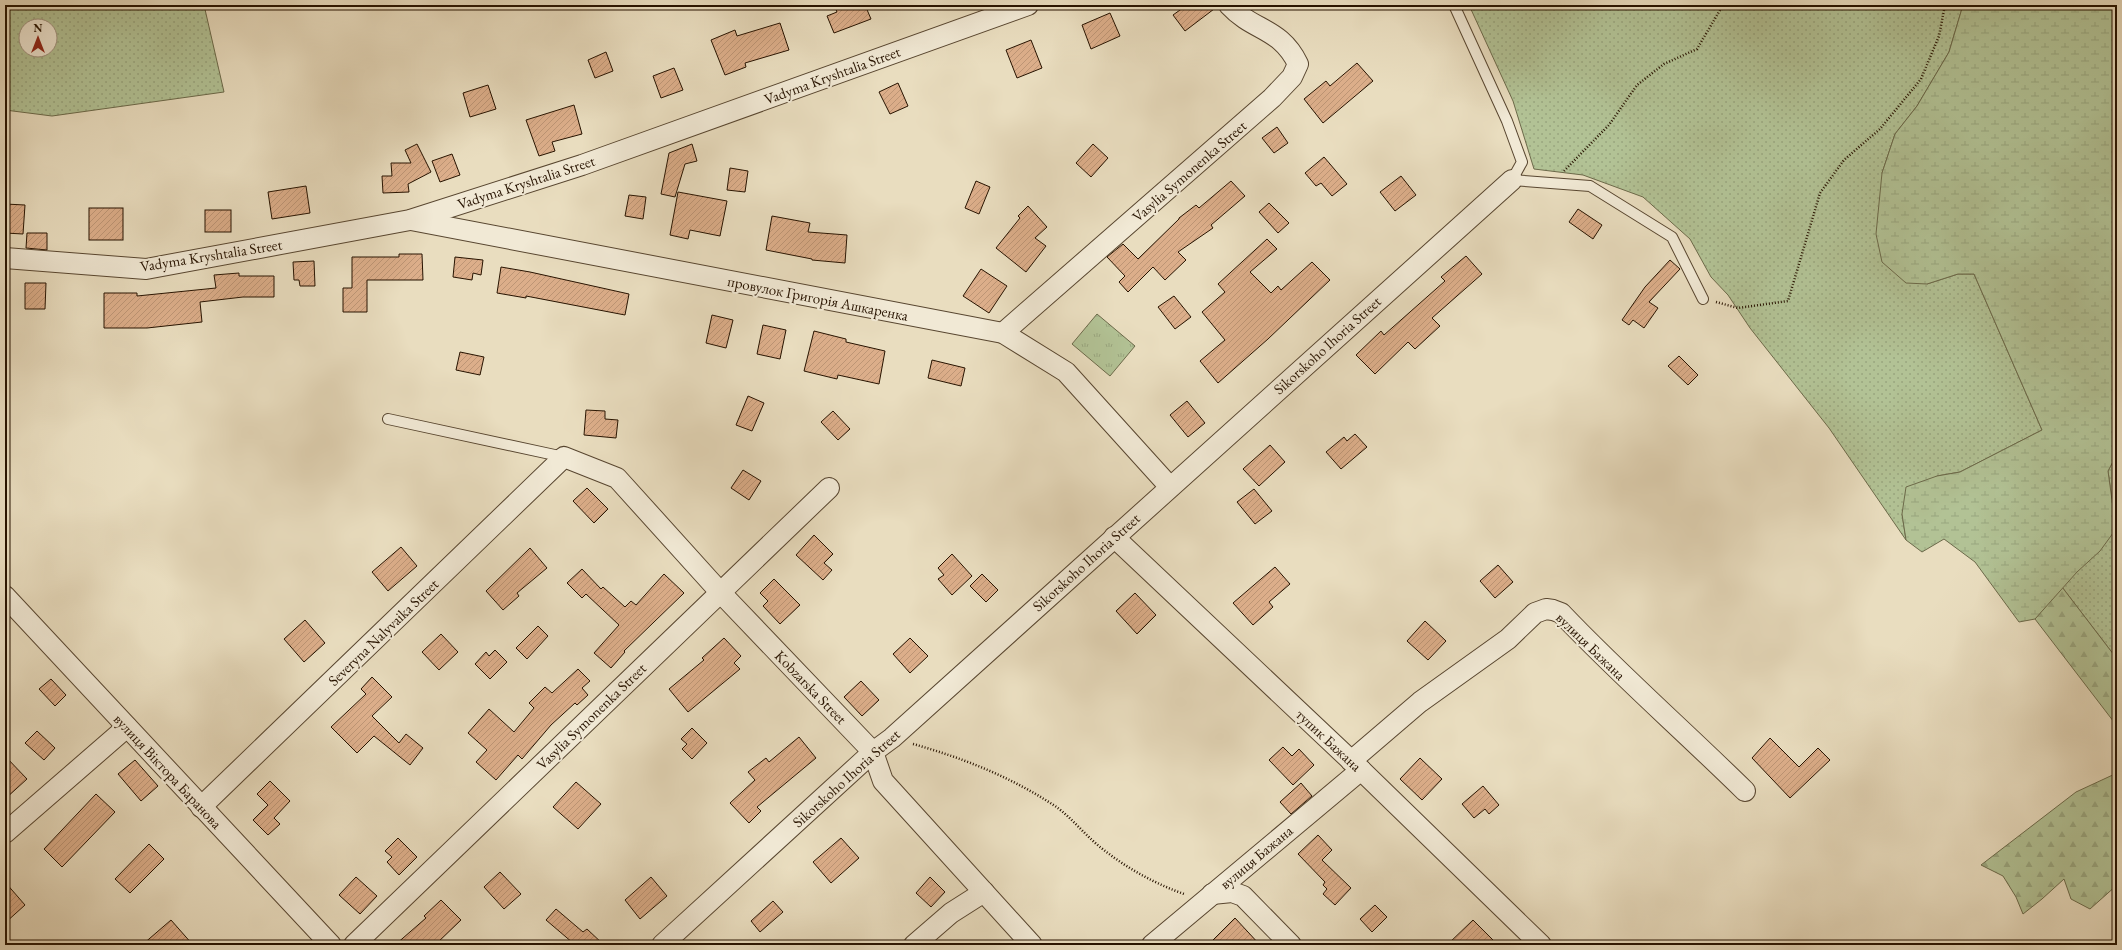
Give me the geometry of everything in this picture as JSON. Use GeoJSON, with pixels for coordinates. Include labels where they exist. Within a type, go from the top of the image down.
{"type":"FeatureCollection","features":[{"type":"Feature","properties":{"kind":"street","name":"Vadyma Kryshtalia Street"},"geometry":{"type":"LineString","coordinates":[[5,258],[146,269],[410,220],[582,165],[1028,5]]}},
{"type":"Feature","properties":{"kind":"street","name":"Vasylia Symonenka Street"},"geometry":{"type":"LineString","coordinates":[[1003,333],[1272,98],[1292,77],[1298,64],[1291,49],[1278,37],[1250,22],[1229,5]]}},
{"type":"Feature","properties":{"kind":"street","name":"Sikorskoho Ihoria Street"},"geometry":{"type":"LineString","coordinates":[[662,945],[873,752],[892,738],[1512,180]]}},
{"type":"Feature","properties":{"kind":"street","name":"провулок Григорія Ашкаренка"},"geometry":{"type":"LineString","coordinates":[[410,220],[1003,333],[1066,372],[1170,487]]}},
{"type":"Feature","properties":{"kind":"street","name":"Kobzarska Street"},"geometry":{"type":"LineString","coordinates":[[564,457],[617,478],[720,592],[873,752],[883,781],[1032,945]]}},
{"type":"Feature","properties":{"kind":"street","name":"Severyna Nalyvaika Street"},"geometry":{"type":"LineString","coordinates":[[201,807],[564,457]]}},
{"type":"Feature","properties":{"kind":"street","name":"Vasylia Symonenka Street"},"geometry":{"type":"LineString","coordinates":[[354,945],[829,488]]}},
{"type":"Feature","properties":{"kind":"street","name":"тупик Бажана"},"geometry":{"type":"LineString","coordinates":[[1114,537],[1356,766],[1542,945]]}},
{"type":"Feature","properties":{"kind":"street","name":"вулиця Віктора Баранова"},"geometry":{"type":"LineString","coordinates":[[5,596],[331,945]]}},
{"type":"Feature","properties":{"kind":"street","name":"вулиця Бажана"},"geometry":{"type":"LineString","coordinates":[[1152,945],[1212,894],[1356,766],[1420,702],[1508,640],[1535,613],[1546,610],[1553,610],[1561,613],[1632,685],[1688,735],[1745,791]]}},
{"type":"Feature","properties":{"kind":"street"},"geometry":{"type":"LineString","coordinates":[[5,833],[127,727]]}},
{"type":"Feature","properties":{"kind":"street"},"geometry":{"type":"LineString","coordinates":[[914,945],[951,913],[984,892]]}},
{"type":"Feature","properties":{"kind":"street"},"geometry":{"type":"LineString","coordinates":[[1212,894],[1232,892],[1243,896],[1291,945]]}},
{"type":"Feature","properties":{"kind":"lane"},"geometry":{"type":"LineString","coordinates":[[1454,5],[1507,121],[1522,162],[1512,180],[1590,186],[1672,237],[1704,299]]}},
{"type":"Feature","properties":{"kind":"lane"},"geometry":{"type":"LineString","coordinates":[[388,419],[564,457]]}},
{"type":"Feature","properties":{"kind":"path"},"geometry":{"type":"LineString","coordinates":[[1553,184],[1570,164],[1609,125],[1637,85],[1664,64],[1697,49],[1723,5]]}},
{"type":"Feature","properties":{"kind":"path"},"geometry":{"type":"LineString","coordinates":[[1704,299],[1738,308],[1788,301],[1820,193],[1844,160],[1880,128],[1921,79],[1939,36],[1946,5]]}},
{"type":"Feature","properties":{"kind":"path"},"geometry":{"type":"LineString","coordinates":[[892,738],[953,755],[1012,780],[1056,807],[1100,847],[1152,882],[1184,894],[1212,894]]}},
{"type":"Feature","properties":{"kind":"green space"},"geometry":{"type":"Polygon","coordinates":[[[5,5],[204,5],[224,92],[52,116],[5,110],[5,5]]]}},
{"type":"Feature","properties":{"kind":"green space"},"geometry":{"type":"Polygon","coordinates":[[[1469,5],[1963,5],[1949,52],[1917,106],[1895,134],[1882,173],[1927,284],[1958,274],[1974,274],[2042,430],[1960,472],[1937,476],[1902,514],[1906,540],[1829,428],[1750,328],[1728,295],[1711,277],[1690,239],[1643,197],[1583,175],[1534,169],[1513,101],[1469,5]]]}},
{"type":"Feature","properties":{"kind":"green space"},"geometry":{"type":"Polygon","coordinates":[[[1963,5],[2117,5],[2117,454],[2108,471],[2116,529],[2100,551],[2077,572],[2035,619],[2019,622],[1975,562],[1944,539],[1922,552],[1906,540],[1902,514],[1906,487],[1937,476],[1960,472],[2042,430],[1974,274],[1958,274],[1927,284],[1906,283],[1882,262],[1876,234],[1882,173],[1895,134],[1917,106],[1949,52],[1963,5]]]}},
{"type":"Feature","properties":{"kind":"green space"},"geometry":{"type":"Polygon","coordinates":[[[1097,314],[1135,346],[1110,376],[1072,344],[1097,314]]]}},
{"type":"Feature","properties":{"kind":"green space"},"geometry":{"type":"Polygon","coordinates":[[[2117,454],[2117,659],[2062,587],[2116,529],[2108,471],[2117,454]]]}},
{"type":"Feature","properties":{"kind":"green space"},"geometry":{"type":"Polygon","coordinates":[[[2062,587],[2117,659],[2117,726],[2035,619],[2062,587]]]}},
{"type":"Feature","properties":{"kind":"green space"},"geometry":{"type":"Polygon","coordinates":[[[2117,773],[2117,885],[2090,909],[2071,899],[2064,879],[2023,914],[2016,897],[2003,876],[1981,865],[2076,792],[2117,773]]]}},
{"type":"Feature","properties":{"kind":"building"},"geometry":{"type":"Polygon","coordinates":[[[834,5],[865,5],[871,19],[834,33],[827,16],[837,12],[834,5]]]}},
{"type":"Feature","properties":{"kind":"building"},"geometry":{"type":"Polygon","coordinates":[[[1187,5],[1218,6],[1185,31],[1173,15],[1187,5]]]}},
{"type":"Feature","properties":{"kind":"building"},"geometry":{"type":"Polygon","coordinates":[[[1110,13],[1120,36],[1091,49],[1082,25],[1110,13]]]}},
{"type":"Feature","properties":{"kind":"building"},"geometry":{"type":"Polygon","coordinates":[[[780,23],[789,50],[745,63],[746,67],[725,75],[711,40],[735,30],[737,36],[780,23]]]}},
{"type":"Feature","properties":{"kind":"building"},"geometry":{"type":"Polygon","coordinates":[[[1031,40],[1042,68],[1017,78],[1006,50],[1031,40]]]}},
{"type":"Feature","properties":{"kind":"building"},"geometry":{"type":"Polygon","coordinates":[[[606,52],[613,71],[595,78],[588,60],[606,52]]]}},
{"type":"Feature","properties":{"kind":"building"},"geometry":{"type":"Polygon","coordinates":[[[1357,63],[1373,81],[1323,123],[1304,99],[1326,81],[1330,86],[1357,63]]]}},
{"type":"Feature","properties":{"kind":"building"},"geometry":{"type":"Polygon","coordinates":[[[674,68],[683,90],[661,98],[653,76],[674,68]]]}},
{"type":"Feature","properties":{"kind":"building"},"geometry":{"type":"Polygon","coordinates":[[[898,83],[908,106],[890,114],[879,92],[898,83]]]}},
{"type":"Feature","properties":{"kind":"building"},"geometry":{"type":"Polygon","coordinates":[[[488,85],[496,109],[470,117],[463,93],[488,85]]]}},
{"type":"Feature","properties":{"kind":"building"},"geometry":{"type":"Polygon","coordinates":[[[574,105],[582,134],[552,142],[555,151],[539,156],[526,120],[574,105]]]}},
{"type":"Feature","properties":{"kind":"building"},"geometry":{"type":"Polygon","coordinates":[[[1277,127],[1288,143],[1274,153],[1262,138],[1277,127]]]}},
{"type":"Feature","properties":{"kind":"building"},"geometry":{"type":"Polygon","coordinates":[[[417,144],[431,172],[408,184],[409,192],[383,193],[382,176],[392,176],[391,163],[411,163],[405,150],[417,144]]]}},
{"type":"Feature","properties":{"kind":"building"},"geometry":{"type":"Polygon","coordinates":[[[692,144],[697,161],[685,164],[675,197],[661,194],[669,153],[692,144]]]}},
{"type":"Feature","properties":{"kind":"building"},"geometry":{"type":"Polygon","coordinates":[[[1093,144],[1108,158],[1091,177],[1076,163],[1093,144]]]}},
{"type":"Feature","properties":{"kind":"building"},"geometry":{"type":"Polygon","coordinates":[[[452,154],[460,175],[440,182],[432,161],[452,154]]]}},
{"type":"Feature","properties":{"kind":"building"},"geometry":{"type":"Polygon","coordinates":[[[1324,157],[1347,184],[1332,196],[1321,183],[1316,186],[1305,173],[1324,157]]]}},
{"type":"Feature","properties":{"kind":"building"},"geometry":{"type":"Polygon","coordinates":[[[730,168],[748,171],[745,192],[727,190],[730,168]]]}},
{"type":"Feature","properties":{"kind":"building"},"geometry":{"type":"Polygon","coordinates":[[[1401,176],[1416,195],[1395,211],[1380,192],[1401,176]]]}},
{"type":"Feature","properties":{"kind":"building"},"geometry":{"type":"Polygon","coordinates":[[[976,181],[990,187],[979,214],[965,208],[976,181]]]}},
{"type":"Feature","properties":{"kind":"building"},"geometry":{"type":"Polygon","coordinates":[[[1231,181],[1245,196],[1211,225],[1213,228],[1178,252],[1186,260],[1165,280],[1153,267],[1128,292],[1119,282],[1125,276],[1107,257],[1123,244],[1138,259],[1179,218],[1196,205],[1199,208],[1231,181]]]}},
{"type":"Feature","properties":{"kind":"building"},"geometry":{"type":"Polygon","coordinates":[[[306,186],[310,213],[272,219],[268,192],[306,186]]]}},
{"type":"Feature","properties":{"kind":"building"},"geometry":{"type":"Polygon","coordinates":[[[678,192],[727,201],[720,236],[690,230],[688,239],[670,235],[678,192]]]}},
{"type":"Feature","properties":{"kind":"building"},"geometry":{"type":"Polygon","coordinates":[[[629,195],[646,197],[643,219],[625,216],[629,195]]]}},
{"type":"Feature","properties":{"kind":"building"},"geometry":{"type":"Polygon","coordinates":[[[1269,203],[1289,223],[1278,233],[1259,212],[1269,203]]]}},
{"type":"Feature","properties":{"kind":"building"},"geometry":{"type":"Polygon","coordinates":[[[5,204],[25,205],[23,234],[5,233],[5,204]]]}},
{"type":"Feature","properties":{"kind":"building"},"geometry":{"type":"Polygon","coordinates":[[[1028,206],[1047,227],[1035,238],[1046,246],[1026,272],[996,248],[1020,218],[1018,216],[1028,206]]]}},
{"type":"Feature","properties":{"kind":"building"},"geometry":{"type":"Polygon","coordinates":[[[89,208],[123,208],[123,240],[89,240],[89,208]]]}},
{"type":"Feature","properties":{"kind":"building"},"geometry":{"type":"Polygon","coordinates":[[[1578,209],[1602,225],[1593,239],[1569,222],[1578,209]]]}},
{"type":"Feature","properties":{"kind":"building"},"geometry":{"type":"Polygon","coordinates":[[[205,210],[231,210],[231,232],[205,232],[205,210]]]}},
{"type":"Feature","properties":{"kind":"building"},"geometry":{"type":"Polygon","coordinates":[[[772,216],[810,223],[808,232],[847,235],[845,263],[812,260],[766,250],[772,216]]]}},
{"type":"Feature","properties":{"kind":"building"},"geometry":{"type":"Polygon","coordinates":[[[27,233],[47,233],[47,250],[26,248],[27,233]]]}},
{"type":"Feature","properties":{"kind":"building"},"geometry":{"type":"Polygon","coordinates":[[[1267,239],[1277,249],[1250,272],[1271,293],[1278,286],[1281,290],[1312,262],[1330,280],[1268,339],[1218,383],[1200,361],[1225,340],[1202,312],[1225,292],[1218,284],[1267,239]]]}},
{"type":"Feature","properties":{"kind":"building"},"geometry":{"type":"Polygon","coordinates":[[[399,254],[422,254],[423,280],[367,280],[367,312],[343,312],[343,288],[352,288],[352,257],[399,257],[399,254]]]}},
{"type":"Feature","properties":{"kind":"building"},"geometry":{"type":"Polygon","coordinates":[[[1466,256],[1482,274],[1432,318],[1440,326],[1415,349],[1408,342],[1375,374],[1356,355],[1381,331],[1384,335],[1445,281],[1441,277],[1466,256]]]}},
{"type":"Feature","properties":{"kind":"building"},"geometry":{"type":"Polygon","coordinates":[[[455,257],[483,260],[481,275],[473,273],[472,280],[453,277],[455,257]]]}},
{"type":"Feature","properties":{"kind":"building"},"geometry":{"type":"Polygon","coordinates":[[[1670,260],[1680,269],[1649,302],[1658,308],[1644,328],[1633,320],[1629,325],[1622,320],[1645,287],[1670,260]]]}},
{"type":"Feature","properties":{"kind":"building"},"geometry":{"type":"Polygon","coordinates":[[[314,261],[315,286],[300,286],[299,280],[294,280],[293,262],[314,261]]]}},
{"type":"Feature","properties":{"kind":"building"},"geometry":{"type":"Polygon","coordinates":[[[501,267],[629,294],[625,315],[526,296],[526,298],[497,293],[501,267]]]}},
{"type":"Feature","properties":{"kind":"building"},"geometry":{"type":"Polygon","coordinates":[[[981,269],[1007,286],[989,313],[963,296],[981,269]]]}},
{"type":"Feature","properties":{"kind":"building"},"geometry":{"type":"Polygon","coordinates":[[[239,273],[239,276],[274,276],[274,297],[243,297],[200,302],[202,322],[147,328],[104,328],[104,293],[137,293],[137,296],[216,288],[214,275],[239,273]]]}},
{"type":"Feature","properties":{"kind":"building"},"geometry":{"type":"Polygon","coordinates":[[[25,283],[46,283],[45,309],[25,309],[25,283]]]}},
{"type":"Feature","properties":{"kind":"building"},"geometry":{"type":"Polygon","coordinates":[[[1174,296],[1191,317],[1175,329],[1158,307],[1174,296]]]}},
{"type":"Feature","properties":{"kind":"building"},"geometry":{"type":"Polygon","coordinates":[[[712,315],[733,320],[726,348],[706,343],[712,315]]]}},
{"type":"Feature","properties":{"kind":"building"},"geometry":{"type":"Polygon","coordinates":[[[763,325],[786,330],[780,359],[757,354],[763,325]]]}},
{"type":"Feature","properties":{"kind":"building"},"geometry":{"type":"Polygon","coordinates":[[[814,331],[846,339],[846,342],[885,351],[879,384],[838,375],[837,379],[804,371],[814,331]]]}},
{"type":"Feature","properties":{"kind":"building"},"geometry":{"type":"Polygon","coordinates":[[[460,352],[484,357],[480,375],[456,370],[460,352]]]}},
{"type":"Feature","properties":{"kind":"building"},"geometry":{"type":"Polygon","coordinates":[[[1679,356],[1698,375],[1688,385],[1668,366],[1679,356]]]}},
{"type":"Feature","properties":{"kind":"building"},"geometry":{"type":"Polygon","coordinates":[[[932,360],[965,368],[961,386],[928,378],[932,360]]]}},
{"type":"Feature","properties":{"kind":"building"},"geometry":{"type":"Polygon","coordinates":[[[748,396],[764,403],[752,431],[736,425],[748,396]]]}},
{"type":"Feature","properties":{"kind":"building"},"geometry":{"type":"Polygon","coordinates":[[[1187,401],[1205,423],[1188,437],[1170,415],[1187,401]]]}},
{"type":"Feature","properties":{"kind":"building"},"geometry":{"type":"Polygon","coordinates":[[[586,410],[605,411],[605,419],[618,420],[616,438],[584,435],[586,410]]]}},
{"type":"Feature","properties":{"kind":"building"},"geometry":{"type":"Polygon","coordinates":[[[833,411],[850,429],[838,440],[821,422],[833,411]]]}},
{"type":"Feature","properties":{"kind":"building"},"geometry":{"type":"Polygon","coordinates":[[[1355,434],[1367,447],[1341,469],[1326,452],[1344,437],[1347,441],[1355,434]]]}},
{"type":"Feature","properties":{"kind":"building"},"geometry":{"type":"Polygon","coordinates":[[[1270,445],[1285,462],[1259,486],[1243,469],[1270,445]]]}},
{"type":"Feature","properties":{"kind":"building"},"geometry":{"type":"Polygon","coordinates":[[[743,470],[761,481],[749,500],[731,488],[743,470]]]}},
{"type":"Feature","properties":{"kind":"building"},"geometry":{"type":"Polygon","coordinates":[[[587,488],[608,509],[594,523],[573,501],[587,488]]]}},
{"type":"Feature","properties":{"kind":"building"},"geometry":{"type":"Polygon","coordinates":[[[1254,489],[1272,511],[1255,524],[1237,502],[1254,489]]]}},
{"type":"Feature","properties":{"kind":"building"},"geometry":{"type":"Polygon","coordinates":[[[814,535],[833,554],[824,563],[832,570],[823,580],[796,555],[814,535]]]}},
{"type":"Feature","properties":{"kind":"building"},"geometry":{"type":"Polygon","coordinates":[[[401,547],[417,566],[388,591],[372,572],[401,547]]]}},
{"type":"Feature","properties":{"kind":"building"},"geometry":{"type":"Polygon","coordinates":[[[530,548],[547,568],[517,593],[519,596],[503,610],[486,591],[530,548]]]}},
{"type":"Feature","properties":{"kind":"building"},"geometry":{"type":"Polygon","coordinates":[[[952,554],[972,576],[952,595],[938,579],[944,575],[938,568],[952,554]]]}},
{"type":"Feature","properties":{"kind":"building"},"geometry":{"type":"Polygon","coordinates":[[[1498,565],[1513,582],[1495,598],[1480,581],[1498,565]]]}},
{"type":"Feature","properties":{"kind":"building"},"geometry":{"type":"Polygon","coordinates":[[[1275,567],[1290,584],[1269,602],[1273,607],[1253,625],[1233,603],[1275,567]]]}},
{"type":"Feature","properties":{"kind":"building"},"geometry":{"type":"Polygon","coordinates":[[[582,569],[601,589],[603,587],[625,607],[631,601],[636,605],[664,574],[684,593],[624,651],[625,652],[611,668],[594,653],[619,625],[586,594],[582,598],[567,583],[582,569]]]}},
{"type":"Feature","properties":{"kind":"building"},"geometry":{"type":"Polygon","coordinates":[[[982,574],[998,590],[986,602],[970,586],[982,574]]]}},
{"type":"Feature","properties":{"kind":"building"},"geometry":{"type":"Polygon","coordinates":[[[774,579],[800,605],[780,624],[763,606],[768,601],[760,593],[774,579]]]}},
{"type":"Feature","properties":{"kind":"building"},"geometry":{"type":"Polygon","coordinates":[[[1135,593],[1156,615],[1137,634],[1116,611],[1135,593]]]}},
{"type":"Feature","properties":{"kind":"building"},"geometry":{"type":"Polygon","coordinates":[[[305,620],[325,643],[304,662],[284,639],[305,620]]]}},
{"type":"Feature","properties":{"kind":"building"},"geometry":{"type":"Polygon","coordinates":[[[1425,621],[1446,641],[1428,660],[1407,641],[1425,621]]]}},
{"type":"Feature","properties":{"kind":"building"},"geometry":{"type":"Polygon","coordinates":[[[538,626],[548,636],[527,659],[516,648],[538,626]]]}},
{"type":"Feature","properties":{"kind":"building"},"geometry":{"type":"Polygon","coordinates":[[[441,634],[458,652],[439,670],[422,652],[441,634]]]}},
{"type":"Feature","properties":{"kind":"building"},"geometry":{"type":"Polygon","coordinates":[[[724,638],[741,656],[734,663],[740,669],[688,712],[669,689],[704,660],[702,658],[724,638]]]}},
{"type":"Feature","properties":{"kind":"building"},"geometry":{"type":"Polygon","coordinates":[[[910,638],[928,656],[910,673],[893,654],[910,638]]]}},
{"type":"Feature","properties":{"kind":"building"},"geometry":{"type":"Polygon","coordinates":[[[495,650],[507,662],[490,679],[475,664],[486,652],[489,656],[495,650]]]}},
{"type":"Feature","properties":{"kind":"building"},"geometry":{"type":"Polygon","coordinates":[[[578,669],[590,681],[582,688],[588,695],[577,705],[575,703],[551,725],[522,759],[518,755],[496,780],[476,762],[487,750],[468,733],[489,709],[514,732],[534,708],[529,703],[545,687],[552,693],[578,669]]]}},
{"type":"Feature","properties":{"kind":"building"},"geometry":{"type":"Polygon","coordinates":[[[372,677],[392,697],[372,716],[399,743],[406,734],[423,748],[410,765],[374,736],[357,753],[331,727],[366,694],[361,689],[372,677]]]}},
{"type":"Feature","properties":{"kind":"building"},"geometry":{"type":"Polygon","coordinates":[[[51,679],[66,695],[55,706],[39,689],[51,679]]]}},
{"type":"Feature","properties":{"kind":"building"},"geometry":{"type":"Polygon","coordinates":[[[861,681],[879,700],[862,716],[844,697],[861,681]]]}},
{"type":"Feature","properties":{"kind":"building"},"geometry":{"type":"Polygon","coordinates":[[[692,728],[707,743],[692,759],[682,749],[687,744],[681,739],[692,728]]]}},
{"type":"Feature","properties":{"kind":"building"},"geometry":{"type":"Polygon","coordinates":[[[37,731],[55,748],[44,760],[25,743],[37,731]]]}},
{"type":"Feature","properties":{"kind":"building"},"geometry":{"type":"Polygon","coordinates":[[[799,737],[816,758],[757,807],[761,811],[749,823],[730,803],[755,780],[748,772],[766,758],[769,762],[799,737]]]}},
{"type":"Feature","properties":{"kind":"building"},"geometry":{"type":"Polygon","coordinates":[[[1770,738],[1799,767],[1818,748],[1830,760],[1790,798],[1752,758],[1770,738]]]}},
{"type":"Feature","properties":{"kind":"building"},"geometry":{"type":"Polygon","coordinates":[[[1283,747],[1292,756],[1299,749],[1314,765],[1293,785],[1269,760],[1283,747]]]}},
{"type":"Feature","properties":{"kind":"building"},"geometry":{"type":"Polygon","coordinates":[[[5,756],[27,779],[5,799],[5,756]]]}},
{"type":"Feature","properties":{"kind":"building"},"geometry":{"type":"Polygon","coordinates":[[[1420,758],[1442,779],[1422,800],[1400,779],[1420,758]]]}},
{"type":"Feature","properties":{"kind":"building"},"geometry":{"type":"Polygon","coordinates":[[[135,760],[158,786],[141,801],[118,774],[135,760]]]}},
{"type":"Feature","properties":{"kind":"building"},"geometry":{"type":"Polygon","coordinates":[[[270,781],[290,801],[274,818],[280,824],[268,835],[253,820],[268,805],[257,794],[270,781]]]}},
{"type":"Feature","properties":{"kind":"building"},"geometry":{"type":"Polygon","coordinates":[[[576,782],[601,804],[578,829],[553,807],[576,782]]]}},
{"type":"Feature","properties":{"kind":"building"},"geometry":{"type":"Polygon","coordinates":[[[1301,783],[1312,796],[1291,814],[1280,802],[1301,783]]]}},
{"type":"Feature","properties":{"kind":"building"},"geometry":{"type":"Polygon","coordinates":[[[1483,786],[1499,805],[1489,814],[1485,809],[1474,818],[1462,804],[1483,786]]]}},
{"type":"Feature","properties":{"kind":"building"},"geometry":{"type":"Polygon","coordinates":[[[96,794],[115,812],[62,867],[44,849],[96,794]]]}},
{"type":"Feature","properties":{"kind":"building"},"geometry":{"type":"Polygon","coordinates":[[[1318,835],[1332,850],[1322,860],[1351,888],[1335,905],[1323,894],[1327,889],[1323,885],[1325,882],[1298,854],[1318,835]]]}},
{"type":"Feature","properties":{"kind":"building"},"geometry":{"type":"Polygon","coordinates":[[[398,838],[417,857],[399,875],[387,862],[392,857],[385,851],[398,838]]]}},
{"type":"Feature","properties":{"kind":"building"},"geometry":{"type":"Polygon","coordinates":[[[841,838],[859,858],[831,883],[813,862],[841,838]]]}},
{"type":"Feature","properties":{"kind":"building"},"geometry":{"type":"Polygon","coordinates":[[[149,844],[164,859],[130,893],[115,879],[149,844]]]}},
{"type":"Feature","properties":{"kind":"building"},"geometry":{"type":"Polygon","coordinates":[[[500,872],[521,894],[504,909],[484,887],[500,872]]]}},
{"type":"Feature","properties":{"kind":"building"},"geometry":{"type":"Polygon","coordinates":[[[356,877],[377,896],[360,914],[339,895],[356,877]]]}},
{"type":"Feature","properties":{"kind":"building"},"geometry":{"type":"Polygon","coordinates":[[[651,877],[667,896],[640,919],[625,900],[651,877]]]}},
{"type":"Feature","properties":{"kind":"building"},"geometry":{"type":"Polygon","coordinates":[[[930,877],[945,892],[931,907],[916,893],[930,877]]]}},
{"type":"Feature","properties":{"kind":"building"},"geometry":{"type":"Polygon","coordinates":[[[5,882],[25,905],[5,923],[5,882]]]}},
{"type":"Feature","properties":{"kind":"building"},"geometry":{"type":"Polygon","coordinates":[[[441,900],[461,920],[435,945],[395,945],[426,918],[424,916],[441,900]]]}},
{"type":"Feature","properties":{"kind":"building"},"geometry":{"type":"Polygon","coordinates":[[[773,901],[783,912],[760,932],[751,921],[773,901]]]}},
{"type":"Feature","properties":{"kind":"building"},"geometry":{"type":"Polygon","coordinates":[[[1375,905],[1387,917],[1372,932],[1360,919],[1375,905]]]}},
{"type":"Feature","properties":{"kind":"building"},"geometry":{"type":"Polygon","coordinates":[[[556,909],[583,932],[587,929],[604,945],[571,945],[573,943],[546,920],[556,909]]]}},
{"type":"Feature","properties":{"kind":"building"},"geometry":{"type":"Polygon","coordinates":[[[1235,918],[1260,945],[1208,945],[1235,918]]]}},
{"type":"Feature","properties":{"kind":"building"},"geometry":{"type":"Polygon","coordinates":[[[171,920],[193,945],[142,945],[171,920]]]}},
{"type":"Feature","properties":{"kind":"building"},"geometry":{"type":"Polygon","coordinates":[[[1473,920],[1498,945],[1447,945],[1473,920]]]}}]}
